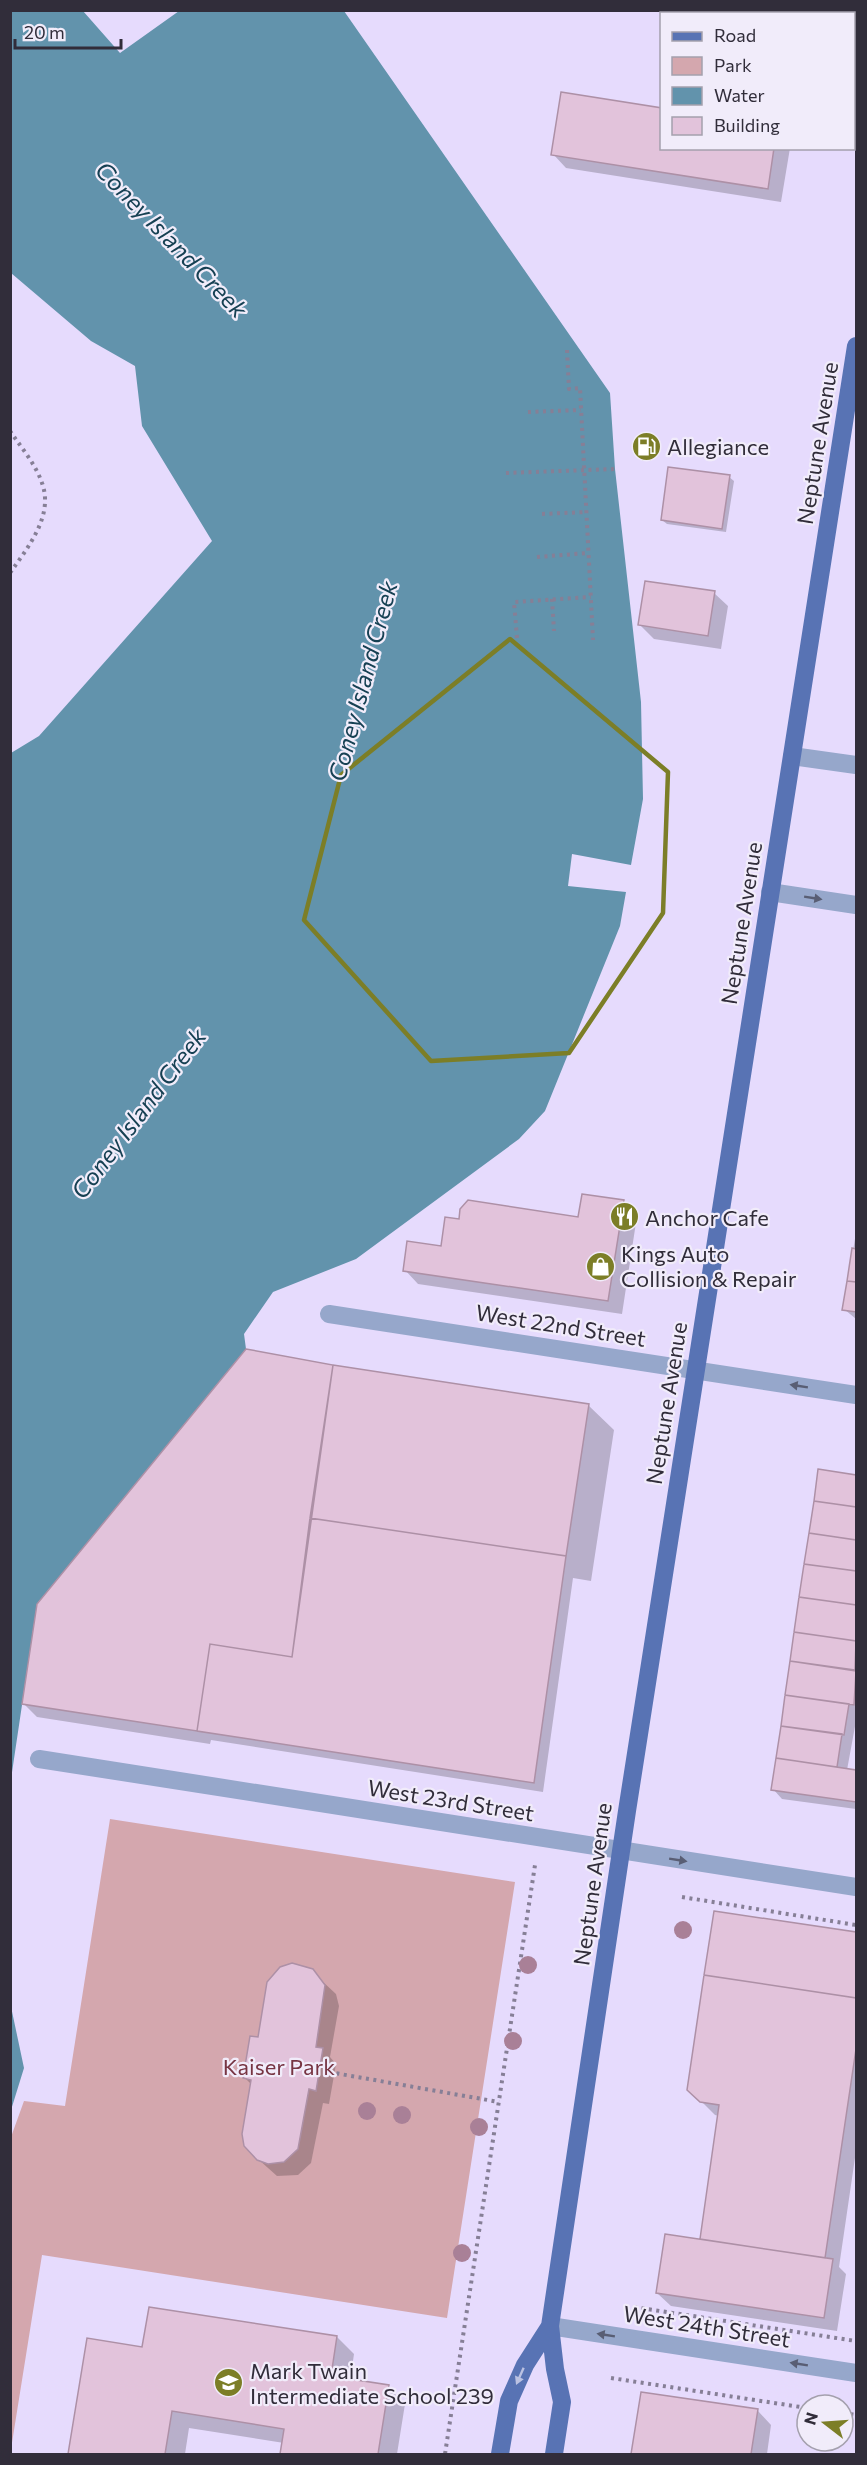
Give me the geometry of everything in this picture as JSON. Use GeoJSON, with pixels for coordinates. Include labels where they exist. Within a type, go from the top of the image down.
{"type":"FeatureCollection","features":[{"type":"Feature","properties":{"kind":"main road","name":"Neptune Avenue"},"geometry":{"type":"LineString","coordinates":[[554,2454],[562,2402],[550,2326],[621,1851],[770,892],[851,416],[856,346]]}},
{"type":"Feature","properties":{"kind":"main road","name":"Neptune Avenue"},"geometry":{"type":"LineString","coordinates":[[500,2454],[509,2401],[525,2365],[550,2326]]}},
{"type":"Feature","properties":{"kind":"street"},"geometry":{"type":"LineString","coordinates":[[792,756],[856,765]]}},
{"type":"Feature","properties":{"kind":"street"},"geometry":{"type":"LineString","coordinates":[[770,892],[856,905]]}},
{"type":"Feature","properties":{"kind":"street","name":"West 22nd Street"},"geometry":{"type":"LineString","coordinates":[[329,1314],[856,1395]]}},
{"type":"Feature","properties":{"kind":"street","name":"West 23rd Street"},"geometry":{"type":"LineString","coordinates":[[39,1759],[856,1887]]}},
{"type":"Feature","properties":{"kind":"street","name":"West 24th Street"},"geometry":{"type":"LineString","coordinates":[[550,2326],[856,2373]]}},
{"type":"Feature","properties":{"kind":"path"},"geometry":{"type":"LineString","coordinates":[[567,350],[569,388],[580,388],[593,640]]}},
{"type":"Feature","properties":{"kind":"path"},"geometry":{"type":"LineString","coordinates":[[528,412],[581,410]]}},
{"type":"Feature","properties":{"kind":"path"},"geometry":{"type":"LineString","coordinates":[[10,431],[43,484],[44,515],[33,540],[10,573]]}},
{"type":"Feature","properties":{"kind":"path"},"geometry":{"type":"LineString","coordinates":[[506,473],[615,469]]}},
{"type":"Feature","properties":{"kind":"path"},"geometry":{"type":"LineString","coordinates":[[542,514],[586,512]]}},
{"type":"Feature","properties":{"kind":"path"},"geometry":{"type":"LineString","coordinates":[[537,557],[588,553]]}},
{"type":"Feature","properties":{"kind":"path"},"geometry":{"type":"LineString","coordinates":[[517,638],[514,602],[591,597]]}},
{"type":"Feature","properties":{"kind":"path"},"geometry":{"type":"LineString","coordinates":[[552,599],[554,631]]}},
{"type":"Feature","properties":{"kind":"path"},"geometry":{"type":"LineString","coordinates":[[445,2454],[535,1864]]}},
{"type":"Feature","properties":{"kind":"path"},"geometry":{"type":"LineString","coordinates":[[682,1898],[856,1925]]}},
{"type":"Feature","properties":{"kind":"path"},"geometry":{"type":"LineString","coordinates":[[330,2072],[499,2102]]}},
{"type":"Feature","properties":{"kind":"path"},"geometry":{"type":"LineString","coordinates":[[633,2307],[856,2341]]}},
{"type":"Feature","properties":{"kind":"path"},"geometry":{"type":"LineString","coordinates":[[611,2378],[795,2406]]}},
{"type":"Feature","properties":{"kind":"highlighted area"},"geometry":{"type":"Polygon","coordinates":[[[510,639],[668,772],[663,913],[569,1053],[431,1061],[304,920],[341,775],[510,639]]]}},
{"type":"Feature","properties":{"kind":"green space","name":"Kaiser Park"},"geometry":{"type":"Polygon","coordinates":[[[110,1819],[515,1882],[447,2318],[42,2255],[11,2449],[11,2137],[24,2101],[65,2106],[110,1819]]]}},
{"type":"Feature","properties":{"kind":"water","name":"Coney Island Creek"},"geometry":{"type":"Polygon","coordinates":[[[11,11],[83,11],[120,53],[179,11],[344,11],[610,393],[615,469],[641,702],[643,799],[631,865],[572,854],[568,886],[626,892],[620,926],[545,1111],[519,1139],[356,1259],[273,1292],[244,1334],[246,1349],[37,1604],[11,1779],[11,753],[39,736],[212,541],[142,426],[135,366],[91,341],[11,273],[11,11]]]}},
{"type":"Feature","properties":{"kind":"water"},"geometry":{"type":"Polygon","coordinates":[[[10,2002],[24,2068],[11,2110],[10,2110],[10,2002]]]}},
{"type":"Feature","properties":{"kind":"building"},"geometry":{"type":"Polygon","coordinates":[[[561,92],[660,108],[660,150],[774,150],[768,189],[551,155],[561,92]]]}},
{"type":"Feature","properties":{"kind":"building"},"geometry":{"type":"Polygon","coordinates":[[[668,467],[730,475],[722,529],[661,520],[668,467]]]}},
{"type":"Feature","properties":{"kind":"building"},"geometry":{"type":"Polygon","coordinates":[[[645,581],[715,591],[708,636],[638,625],[645,581]]]}},
{"type":"Feature","properties":{"kind":"building"},"geometry":{"type":"Polygon","coordinates":[[[582,1194],[624,1200],[608,1301],[403,1271],[407,1241],[441,1246],[445,1217],[459,1219],[460,1209],[468,1200],[578,1217],[582,1194]]]}},
{"type":"Feature","properties":{"kind":"building"},"geometry":{"type":"Polygon","coordinates":[[[852,1248],[856,1249],[856,1282],[847,1281],[852,1248]]]}},
{"type":"Feature","properties":{"kind":"building"},"geometry":{"type":"Polygon","coordinates":[[[847,1281],[856,1282],[856,1312],[842,1310],[847,1281]]]}},
{"type":"Feature","properties":{"kind":"building"},"geometry":{"type":"Polygon","coordinates":[[[246,1349],[333,1365],[292,1657],[210,1644],[197,1731],[22,1704],[37,1604],[246,1349]]]}},
{"type":"Feature","properties":{"kind":"building"},"geometry":{"type":"Polygon","coordinates":[[[333,1365],[589,1404],[566,1556],[310,1518],[333,1365]]]}},
{"type":"Feature","properties":{"kind":"building"},"geometry":{"type":"Polygon","coordinates":[[[818,1469],[856,1475],[856,1507],[814,1501],[818,1469]]]}},
{"type":"Feature","properties":{"kind":"building"},"geometry":{"type":"Polygon","coordinates":[[[814,1501],[856,1507],[856,1540],[809,1533],[814,1501]]]}},
{"type":"Feature","properties":{"kind":"building"},"geometry":{"type":"Polygon","coordinates":[[[310,1518],[566,1556],[534,1783],[197,1731],[210,1644],[292,1657],[310,1518]]]}},
{"type":"Feature","properties":{"kind":"building"},"geometry":{"type":"Polygon","coordinates":[[[809,1533],[856,1540],[856,1571],[804,1564],[809,1533]]]}},
{"type":"Feature","properties":{"kind":"building"},"geometry":{"type":"Polygon","coordinates":[[[804,1564],[856,1571],[856,1605],[799,1597],[804,1564]]]}},
{"type":"Feature","properties":{"kind":"building"},"geometry":{"type":"Polygon","coordinates":[[[799,1597],[856,1605],[856,1641],[794,1632],[799,1597]]]}},
{"type":"Feature","properties":{"kind":"building"},"geometry":{"type":"Polygon","coordinates":[[[794,1632],[856,1641],[855,1670],[790,1661],[794,1632]]]}},
{"type":"Feature","properties":{"kind":"building"},"geometry":{"type":"Polygon","coordinates":[[[790,1661],[856,1671],[854,1705],[785,1695],[790,1661]]]}},
{"type":"Feature","properties":{"kind":"building"},"geometry":{"type":"Polygon","coordinates":[[[785,1695],[849,1704],[844,1735],[781,1726],[785,1695]]]}},
{"type":"Feature","properties":{"kind":"building"},"geometry":{"type":"Polygon","coordinates":[[[781,1726],[842,1734],[837,1767],[776,1758],[781,1726]]]}},
{"type":"Feature","properties":{"kind":"building"},"geometry":{"type":"Polygon","coordinates":[[[776,1758],[856,1770],[856,1802],[771,1790],[776,1758]]]}},
{"type":"Feature","properties":{"kind":"building"},"geometry":{"type":"Polygon","coordinates":[[[714,1911],[856,1932],[856,1998],[704,1975],[714,1911]]]}},
{"type":"Feature","properties":{"kind":"building"},"geometry":{"type":"Polygon","coordinates":[[[292,1963],[313,1969],[325,1985],[316,2047],[323,2048],[316,2091],[309,2089],[298,2149],[284,2162],[268,2164],[257,2160],[244,2146],[242,2134],[251,2080],[243,2078],[250,2036],[258,2037],[267,1982],[280,1967],[292,1963]]]}},
{"type":"Feature","properties":{"kind":"building"},"geometry":{"type":"Polygon","coordinates":[[[704,1975],[856,1998],[856,2049],[825,2258],[700,2239],[719,2105],[700,2102],[687,2090],[704,1975]]]}},
{"type":"Feature","properties":{"kind":"building"},"geometry":{"type":"Polygon","coordinates":[[[665,2234],[833,2259],[824,2318],[656,2293],[665,2234]]]}},
{"type":"Feature","properties":{"kind":"building","name":"Mark Twain Intermediate School 239"},"geometry":{"type":"Polygon","coordinates":[[[149,2307],[337,2336],[331,2376],[389,2385],[378,2454],[280,2454],[284,2429],[172,2411],[165,2454],[68,2454],[87,2338],[142,2347],[149,2307]]]}},
{"type":"Feature","properties":{"kind":"building"},"geometry":{"type":"Polygon","coordinates":[[[641,2392],[758,2409],[751,2454],[631,2454],[641,2392]]]}},
{"type":"Feature","properties":{"kind":"place","name":"Allegiance"},"geometry":{"type":"Point","coordinates":[646,446]}},
{"type":"Feature","properties":{"kind":"place","name":"Anchor Cafe"},"geometry":{"type":"Point","coordinates":[624,1217]}},
{"type":"Feature","properties":{"kind":"place","name":"Kings Auto Collision & Repair"},"geometry":{"type":"Point","coordinates":[600,1266]}},
{"type":"Feature","properties":{"kind":"place","name":"Mark Twain Intermediate School 239"},"geometry":{"type":"Point","coordinates":[229,2383]}}]}
